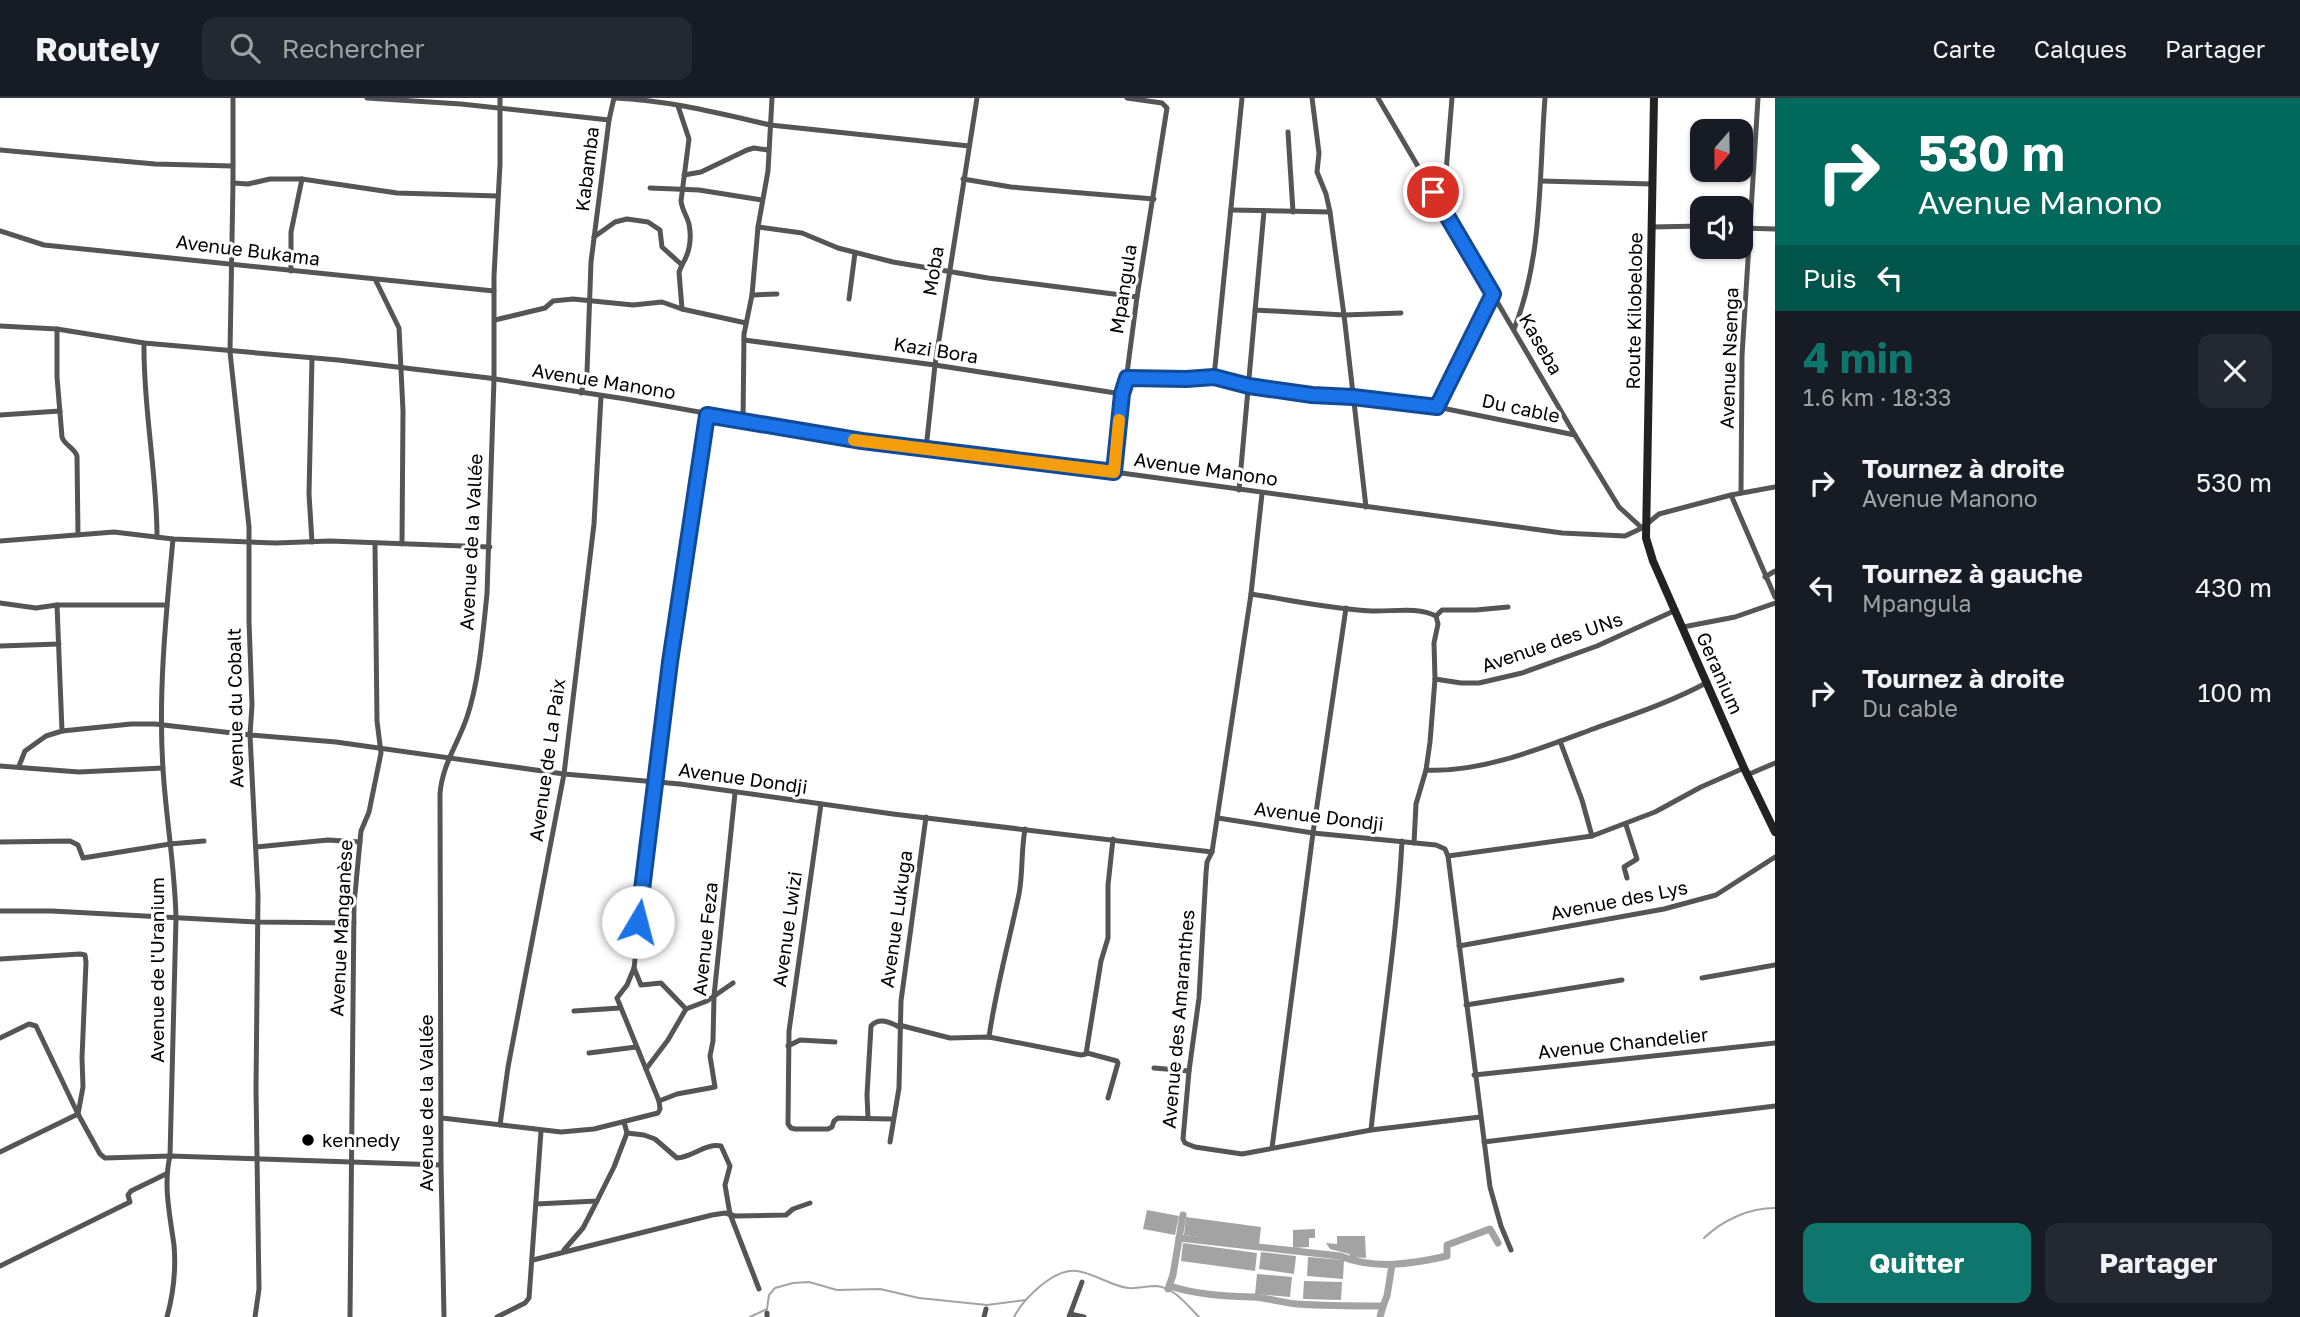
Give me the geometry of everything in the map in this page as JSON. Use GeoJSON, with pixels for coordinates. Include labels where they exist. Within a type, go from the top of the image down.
{"type":"FeatureCollection","features":[{"type":"Feature","properties":{"kind":"street","name":"Avenue du Cobalt"},"geometry":{"type":"LineString","coordinates":[[233,98],[230,352],[248,510],[252,705],[250,735],[258,922],[256,1090],[259,1289],[256,1317]]}},
{"type":"Feature","properties":{"kind":"street"},"geometry":{"type":"LineString","coordinates":[[367,98],[438,102],[609,120]]}},
{"type":"Feature","properties":{"kind":"street","name":"Avenue de la Vallée"},"geometry":{"type":"LineString","coordinates":[[444,1317],[440,794],[442,777],[463,728],[471,701],[484,623],[490,547],[500,98]]}},
{"type":"Feature","properties":{"kind":"street","name":"Kabamba"},"geometry":{"type":"LineString","coordinates":[[582,393],[587,372],[594,237],[614,98],[645,99],[740,116],[770,125],[969,146]]}},
{"type":"Feature","properties":{"kind":"street"},"geometry":{"type":"LineString","coordinates":[[743,421],[744,340],[768,171],[772,98]]}},
{"type":"Feature","properties":{"kind":"street","name":"Moba"},"geometry":{"type":"LineString","coordinates":[[926,449],[935,365],[977,98]]}},
{"type":"Feature","properties":{"kind":"street","name":"Mpangula"},"geometry":{"type":"LineString","coordinates":[[1114,472],[1122,394],[1127,378],[1167,106],[1127,98]]}},
{"type":"Feature","properties":{"kind":"street"},"geometry":{"type":"LineString","coordinates":[[1214,377],[1242,98]]}},
{"type":"Feature","properties":{"kind":"street"},"geometry":{"type":"LineString","coordinates":[[1312,98],[1319,153],[1317,172],[1330,212],[1366,507]]}},
{"type":"Feature","properties":{"kind":"street","name":"Kaseba"},"geometry":{"type":"LineString","coordinates":[[1378,98],[1619,507],[1644,526]]}},
{"type":"Feature","properties":{"kind":"street"},"geometry":{"type":"LineString","coordinates":[[1443,209],[1452,98]]}},
{"type":"Feature","properties":{"kind":"street"},"geometry":{"type":"LineString","coordinates":[[1514,329],[1530,268],[1541,180],[1545,98]]}},
{"type":"Feature","properties":{"kind":"street","name":"Route Kilobelobe"},"geometry":{"type":"LineString","coordinates":[[1644,526],[1654,98]]}},
{"type":"Feature","properties":{"kind":"street","name":"Avenue Nsenga"},"geometry":{"type":"LineString","coordinates":[[1753,196],[1758,98]]}},
{"type":"Feature","properties":{"kind":"street"},"geometry":{"type":"LineString","coordinates":[[678,106],[689,139],[681,207],[689,224],[690,240],[687,256],[679,272],[682,309]]}},
{"type":"Feature","properties":{"kind":"street"},"geometry":{"type":"LineString","coordinates":[[1288,132],[1293,212]]}},
{"type":"Feature","properties":{"kind":"street"},"geometry":{"type":"LineString","coordinates":[[0,150],[167,165],[233,166]]}},
{"type":"Feature","properties":{"kind":"street"},"geometry":{"type":"LineString","coordinates":[[684,175],[701,172],[747,150],[768,150]]}},
{"type":"Feature","properties":{"kind":"street"},"geometry":{"type":"LineString","coordinates":[[291,271],[291,232],[302,179]]}},
{"type":"Feature","properties":{"kind":"street"},"geometry":{"type":"LineString","coordinates":[[233,183],[302,179],[397,193],[498,196]]}},
{"type":"Feature","properties":{"kind":"street"},"geometry":{"type":"LineString","coordinates":[[963,179],[1011,187],[1154,199]]}},
{"type":"Feature","properties":{"kind":"street"},"geometry":{"type":"LineString","coordinates":[[1541,180],[1652,184]]}},
{"type":"Feature","properties":{"kind":"street"},"geometry":{"type":"LineString","coordinates":[[650,188],[699,190],[762,200]]}},
{"type":"Feature","properties":{"kind":"street"},"geometry":{"type":"LineString","coordinates":[[1231,210],[1330,212]]}},
{"type":"Feature","properties":{"kind":"street"},"geometry":{"type":"LineString","coordinates":[[1239,490],[1264,211]]}},
{"type":"Feature","properties":{"kind":"street"},"geometry":{"type":"LineString","coordinates":[[594,237],[615,222],[626,219],[648,222],[660,230],[662,247],[682,265]]}},
{"type":"Feature","properties":{"kind":"street"},"geometry":{"type":"LineString","coordinates":[[1651,228],[1690,226]]}},
{"type":"Feature","properties":{"kind":"street"},"geometry":{"type":"LineString","coordinates":[[758,227],[802,233],[825,244],[855,253],[949,272],[1137,296]]}},
{"type":"Feature","properties":{"kind":"street"},"geometry":{"type":"LineString","coordinates":[[1753,229],[1775,229]]}},
{"type":"Feature","properties":{"kind":"street","name":"Avenue Bukama"},"geometry":{"type":"LineString","coordinates":[[0,231],[44,245],[494,291]]}},
{"type":"Feature","properties":{"kind":"street"},"geometry":{"type":"LineString","coordinates":[[849,299],[855,253]]}},
{"type":"Feature","properties":{"kind":"street","name":"Avenue Nsenga"},"geometry":{"type":"LineString","coordinates":[[1741,493],[1742,356],[1749,259]]}},
{"type":"Feature","properties":{"kind":"street"},"geometry":{"type":"LineString","coordinates":[[376,281],[400,328],[403,411],[402,544]]}},
{"type":"Feature","properties":{"kind":"street"},"geometry":{"type":"LineString","coordinates":[[752,295],[777,294]]}},
{"type":"Feature","properties":{"kind":"street"},"geometry":{"type":"LineString","coordinates":[[1437,407],[1493,294]]}},
{"type":"Feature","properties":{"kind":"street"},"geometry":{"type":"LineString","coordinates":[[495,320],[545,308],[553,301],[589,300],[633,305],[662,302],[746,323]]}},
{"type":"Feature","properties":{"kind":"street"},"geometry":{"type":"LineString","coordinates":[[1255,310],[1344,315],[1401,313]]}},
{"type":"Feature","properties":{"kind":"street","name":"Avenue Manono"},"geometry":{"type":"LineString","coordinates":[[0,326],[57,329],[144,343],[312,358],[494,379],[862,441],[1600,536],[1625,536],[1659,514],[1731,495],[1775,487]]}},
{"type":"Feature","properties":{"kind":"street"},"geometry":{"type":"LineString","coordinates":[[57,329],[57,377],[63,440],[77,454],[78,535]]}},
{"type":"Feature","properties":{"kind":"street","name":"Kazi Bora"},"geometry":{"type":"LineString","coordinates":[[744,340],[935,365],[1122,394]]}},
{"type":"Feature","properties":{"kind":"street"},"geometry":{"type":"LineString","coordinates":[[144,343],[145,391],[158,537]]}},
{"type":"Feature","properties":{"kind":"street"},"geometry":{"type":"LineString","coordinates":[[312,358],[309,494],[312,542]]}},
{"type":"Feature","properties":{"kind":"street","name":"Du cable"},"geometry":{"type":"LineString","coordinates":[[1127,378],[1214,377],[1249,386],[1320,396],[1437,407],[1575,435]]}},
{"type":"Feature","properties":{"kind":"street","name":"Avenue de La Paix"},"geometry":{"type":"LineString","coordinates":[[500,1125],[508,1067],[564,774],[594,524],[601,396]]}},
{"type":"Feature","properties":{"kind":"street"},"geometry":{"type":"LineString","coordinates":[[0,415],[60,411]]}},
{"type":"Feature","properties":{"kind":"street"},"geometry":{"type":"LineString","coordinates":[[442,1118],[541,1131],[594,1129],[658,1113],[659,1101],[617,998],[627,985],[634,968],[670,662],[707,415]]}},
{"type":"Feature","properties":{"kind":"street"},"geometry":{"type":"LineString","coordinates":[[1212,852],[1251,594],[1262,494]]}},
{"type":"Feature","properties":{"kind":"street"},"geometry":{"type":"LineString","coordinates":[[1731,495],[1775,597]]}},
{"type":"Feature","properties":{"kind":"street","name":"Geranium"},"geometry":{"type":"LineString","coordinates":[[1644,526],[1650,552],[1745,772],[1775,832]]}},
{"type":"Feature","properties":{"kind":"street"},"geometry":{"type":"LineString","coordinates":[[0,541],[114,532],[173,539],[248,542],[490,547]]}},
{"type":"Feature","properties":{"kind":"street","name":"Avenue de l'Uranium"},"geometry":{"type":"LineString","coordinates":[[167,1317],[172,1298],[174,1248],[166,1174],[170,1156],[176,918],[163,768],[162,695],[173,539]]}},
{"type":"Feature","properties":{"kind":"street","name":"Avenue Manganèse"},"geometry":{"type":"LineString","coordinates":[[349,1317],[354,923],[362,829],[369,812],[381,759],[377,720],[375,544]]}},
{"type":"Feature","properties":{"kind":"street"},"geometry":{"type":"LineString","coordinates":[[1765,577],[1775,571]]}},
{"type":"Feature","properties":{"kind":"street"},"geometry":{"type":"LineString","coordinates":[[1251,594],[1346,608],[1372,611],[1408,610],[1436,616]]}},
{"type":"Feature","properties":{"kind":"street"},"geometry":{"type":"LineString","coordinates":[[0,603],[36,608],[57,605],[167,605]]}},
{"type":"Feature","properties":{"kind":"street"},"geometry":{"type":"LineString","coordinates":[[1683,627],[1735,617],[1775,604]]}},
{"type":"Feature","properties":{"kind":"street"},"geometry":{"type":"LineString","coordinates":[[57,605],[62,731]]}},
{"type":"Feature","properties":{"kind":"street"},"geometry":{"type":"LineString","coordinates":[[1436,616],[1442,610],[1508,607]]}},
{"type":"Feature","properties":{"kind":"street"},"geometry":{"type":"LineString","coordinates":[[1272,1148],[1312,833],[1346,608]]}},
{"type":"Feature","properties":{"kind":"street","name":"Avenue des UNs"},"geometry":{"type":"LineString","coordinates":[[1435,679],[1479,683],[1514,675],[1597,646],[1676,610]]}},
{"type":"Feature","properties":{"kind":"street"},"geometry":{"type":"LineString","coordinates":[[1414,843],[1416,804],[1426,770],[1430,743],[1435,679],[1434,643],[1438,624],[1436,616]]}},
{"type":"Feature","properties":{"kind":"street"},"geometry":{"type":"LineString","coordinates":[[0,646],[59,644]]}},
{"type":"Feature","properties":{"kind":"street"},"geometry":{"type":"LineString","coordinates":[[1426,770],[1452,769],[1503,760],[1682,696],[1708,682]]}},
{"type":"Feature","properties":{"kind":"street","name":"Avenue Dondji"},"geometry":{"type":"LineString","coordinates":[[19,766],[24,751],[41,738],[62,731],[131,724],[163,725],[309,739],[564,774],[1212,852]]}},
{"type":"Feature","properties":{"kind":"street"},"geometry":{"type":"LineString","coordinates":[[1560,741],[1592,836]]}},
{"type":"Feature","properties":{"kind":"street"},"geometry":{"type":"LineString","coordinates":[[1511,1250],[1490,1187],[1447,854],[1592,836],[1626,825],[1745,772],[1775,763]]}},
{"type":"Feature","properties":{"kind":"street"},"geometry":{"type":"LineString","coordinates":[[0,766],[79,772],[163,768]]}},
{"type":"Feature","properties":{"kind":"street","name":"Avenue Feza"},"geometry":{"type":"LineString","coordinates":[[659,1101],[677,1094],[715,1087],[710,1056],[714,996],[735,793]]}},
{"type":"Feature","properties":{"kind":"street","name":"Avenue Lwizi"},"geometry":{"type":"LineString","coordinates":[[821,804],[792,1007],[788,1124],[791,1128],[831,1129],[838,1118],[868,1118]]}},
{"type":"Feature","properties":{"kind":"street","name":"Avenue Lukuga"},"geometry":{"type":"LineString","coordinates":[[890,1142],[899,1088],[899,1026],[926,817]]}},
{"type":"Feature","properties":{"kind":"street","name":"Avenue Dondji"},"geometry":{"type":"LineString","coordinates":[[1219,818],[1312,833],[1439,845],[1447,854]]}},
{"type":"Feature","properties":{"kind":"street"},"geometry":{"type":"LineString","coordinates":[[1626,825],[1637,859],[1624,867],[1627,878]]}},
{"type":"Feature","properties":{"kind":"street"},"geometry":{"type":"LineString","coordinates":[[989,1037],[1019,891],[1026,829]]}},
{"type":"Feature","properties":{"kind":"street"},"geometry":{"type":"LineString","coordinates":[[1087,1053],[1102,957],[1108,938],[1108,885],[1113,839]]}},
{"type":"Feature","properties":{"kind":"street"},"geometry":{"type":"LineString","coordinates":[[256,847],[328,840],[360,842]]}},
{"type":"Feature","properties":{"kind":"street"},"geometry":{"type":"LineString","coordinates":[[0,842],[70,841],[79,846],[83,858],[204,841]]}},
{"type":"Feature","properties":{"kind":"street"},"geometry":{"type":"LineString","coordinates":[[1371,1130],[1380,1039],[1398,909],[1402,841]]}},
{"type":"Feature","properties":{"kind":"street","name":"Avenue des Amaranthes"},"geometry":{"type":"LineString","coordinates":[[1212,852],[1206,873],[1199,998],[1182,1130],[1185,1143],[1237,1154],[1371,1130],[1480,1117]]}},
{"type":"Feature","properties":{"kind":"street","name":"Avenue des Lys"},"geometry":{"type":"LineString","coordinates":[[1460,946],[1664,909],[1706,898],[1726,889],[1775,857]]}},
{"type":"Feature","properties":{"kind":"street"},"geometry":{"type":"LineString","coordinates":[[0,911],[52,911],[258,922],[354,923]]}},
{"type":"Feature","properties":{"kind":"street"},"geometry":{"type":"LineString","coordinates":[[0,960],[85,955],[83,1087],[78,1114]]}},
{"type":"Feature","properties":{"kind":"street"},"geometry":{"type":"LineString","coordinates":[[1702,978],[1775,965]]}},
{"type":"Feature","properties":{"kind":"street"},"geometry":{"type":"LineString","coordinates":[[634,968],[641,985],[661,983],[687,1009]]}},
{"type":"Feature","properties":{"kind":"street"},"geometry":{"type":"LineString","coordinates":[[1466,1005],[1622,980]]}},
{"type":"Feature","properties":{"kind":"street"},"geometry":{"type":"LineString","coordinates":[[646,1069],[687,1009],[733,984]]}},
{"type":"Feature","properties":{"kind":"street"},"geometry":{"type":"LineString","coordinates":[[573,1011],[620,1008]]}},
{"type":"Feature","properties":{"kind":"street"},"geometry":{"type":"LineString","coordinates":[[892,1119],[868,1118],[871,1026],[884,1021],[950,1038],[989,1037],[1117,1060],[1108,1098]]}},
{"type":"Feature","properties":{"kind":"street"},"geometry":{"type":"LineString","coordinates":[[0,1038],[26,1025],[36,1026],[78,1114],[103,1158],[170,1156],[441,1165]]}},
{"type":"Feature","properties":{"kind":"street"},"geometry":{"type":"LineString","coordinates":[[789,1046],[800,1040],[835,1042]]}},
{"type":"Feature","properties":{"kind":"street","name":"Avenue Chandelier"},"geometry":{"type":"LineString","coordinates":[[1474,1075],[1775,1043]]}},
{"type":"Feature","properties":{"kind":"street"},"geometry":{"type":"LineString","coordinates":[[589,1053],[636,1047]]}},
{"type":"Feature","properties":{"kind":"street"},"geometry":{"type":"LineString","coordinates":[[1154,1068],[1189,1072]]}},
{"type":"Feature","properties":{"kind":"street"},"geometry":{"type":"LineString","coordinates":[[1483,1142],[1775,1106]]}},
{"type":"Feature","properties":{"kind":"street"},"geometry":{"type":"LineString","coordinates":[[0,1152],[78,1114]]}},
{"type":"Feature","properties":{"kind":"street"},"geometry":{"type":"LineString","coordinates":[[563,1252],[583,1228],[614,1167],[627,1133],[624,1122]]}},
{"type":"Feature","properties":{"kind":"street"},"geometry":{"type":"LineString","coordinates":[[497,1317],[528,1300],[541,1131]]}},
{"type":"Feature","properties":{"kind":"street"},"geometry":{"type":"LineString","coordinates":[[627,1133],[655,1139],[677,1158],[692,1155],[706,1147],[721,1146],[730,1166],[724,1185],[730,1214],[759,1289]]}},
{"type":"Feature","properties":{"kind":"street"},"geometry":{"type":"LineString","coordinates":[[0,1266],[130,1202],[128,1195],[131,1191],[166,1174]]}},
{"type":"Feature","properties":{"kind":"street"},"geometry":{"type":"LineString","coordinates":[[536,1204],[597,1201]]}},
{"type":"Feature","properties":{"kind":"street"},"geometry":{"type":"LineString","coordinates":[[533,1260],[712,1214],[785,1215],[810,1203]]}},
{"type":"Feature","properties":{"kind":"street"},"geometry":{"type":"LineString","coordinates":[[1082,1282],[1070,1315],[1084,1317]]}},
{"type":"Feature","properties":{"kind":"street"},"geometry":{"type":"LineString","coordinates":[[984,1317],[986,1309]]}},
{"type":"Feature","properties":{"kind":"shaded area"},"geometry":{"type":"Polygon","coordinates":[[[1147,1210],[1179,1216],[1175,1235],[1143,1229],[1147,1210]]]}},
{"type":"Feature","properties":{"kind":"shaded area"},"geometry":{"type":"Polygon","coordinates":[[[1186,1217],[1261,1227],[1259,1245],[1184,1235],[1186,1217]]]}},
{"type":"Feature","properties":{"kind":"shaded area"},"geometry":{"type":"Polygon","coordinates":[[[1315,1229],[1315,1238],[1309,1238],[1309,1247],[1293,1248],[1293,1230],[1315,1229]]]}},
{"type":"Feature","properties":{"kind":"shaded area"},"geometry":{"type":"Polygon","coordinates":[[[1337,1236],[1365,1236],[1366,1258],[1351,1257],[1330,1249],[1326,1243],[1337,1244],[1337,1236]]]}},
{"type":"Feature","properties":{"kind":"shaded area"},"geometry":{"type":"Polygon","coordinates":[[[1183,1243],[1257,1253],[1255,1271],[1181,1261],[1183,1243]]]}},
{"type":"Feature","properties":{"kind":"shaded area"},"geometry":{"type":"Polygon","coordinates":[[[1261,1252],[1296,1256],[1294,1274],[1259,1269],[1261,1252]]]}},
{"type":"Feature","properties":{"kind":"shaded area"},"geometry":{"type":"Polygon","coordinates":[[[1308,1257],[1344,1260],[1343,1279],[1307,1276],[1308,1257]]]}},
{"type":"Feature","properties":{"kind":"shaded area"},"geometry":{"type":"Polygon","coordinates":[[[1257,1274],[1292,1277],[1290,1297],[1255,1294],[1257,1274]]]}},
{"type":"Feature","properties":{"kind":"shaded area"},"geometry":{"type":"Polygon","coordinates":[[[1304,1281],[1342,1282],[1341,1300],[1303,1299],[1304,1281]]]}},
{"type":"Feature","properties":{"kind":"waterway"},"geometry":{"type":"LineString","coordinates":[[1704,1238],[1737,1216],[1775,1208]]}},
{"type":"Feature","properties":{"kind":"waterway"},"geometry":{"type":"LineString","coordinates":[[1168,1289],[1173,1275],[1183,1215]]}},
{"type":"Feature","properties":{"kind":"waterway"},"geometry":{"type":"LineString","coordinates":[[1179,1238],[1340,1256],[1380,1264],[1407,1263],[1447,1256],[1447,1245],[1490,1229],[1498,1243]]}},
{"type":"Feature","properties":{"kind":"waterway"},"geometry":{"type":"LineString","coordinates":[[1170,1286],[1201,1293],[1297,1304],[1383,1306],[1392,1265]]}},
{"type":"Feature","properties":{"kind":"waterway"},"geometry":{"type":"LineString","coordinates":[[1014,1317],[1025,1301],[1041,1286],[1068,1271],[1090,1274],[1128,1288],[1163,1287],[1180,1297],[1199,1317]]}},
{"type":"Feature","properties":{"kind":"waterway"},"geometry":{"type":"LineString","coordinates":[[750,1317],[767,1309],[769,1295],[775,1288],[809,1282],[837,1290],[880,1289],[919,1298],[987,1305],[1026,1300]]}},
{"type":"Feature","properties":{"kind":"waterway"},"geometry":{"type":"LineString","coordinates":[[1380,1317],[1383,1306]]}},
{"type":"Feature","properties":{"kind":"slow traffic"},"geometry":{"type":"LineString","coordinates":[[854,440],[1114,472],[1119,420]]}},
{"type":"Feature","properties":{"kind":"place","name":"kennedy"},"geometry":{"type":"Point","coordinates":[308,1140]}},
{"type":"Feature","properties":{"kind":"route"},"geometry":{"type":"LineString","coordinates":[[638,922],[670,662],[707,415],[862,441],[1114,472],[1122,394],[1127,378],[1214,377],[1249,386],[1312,395],[1437,407],[1493,294],[1433,192]]}}]}
